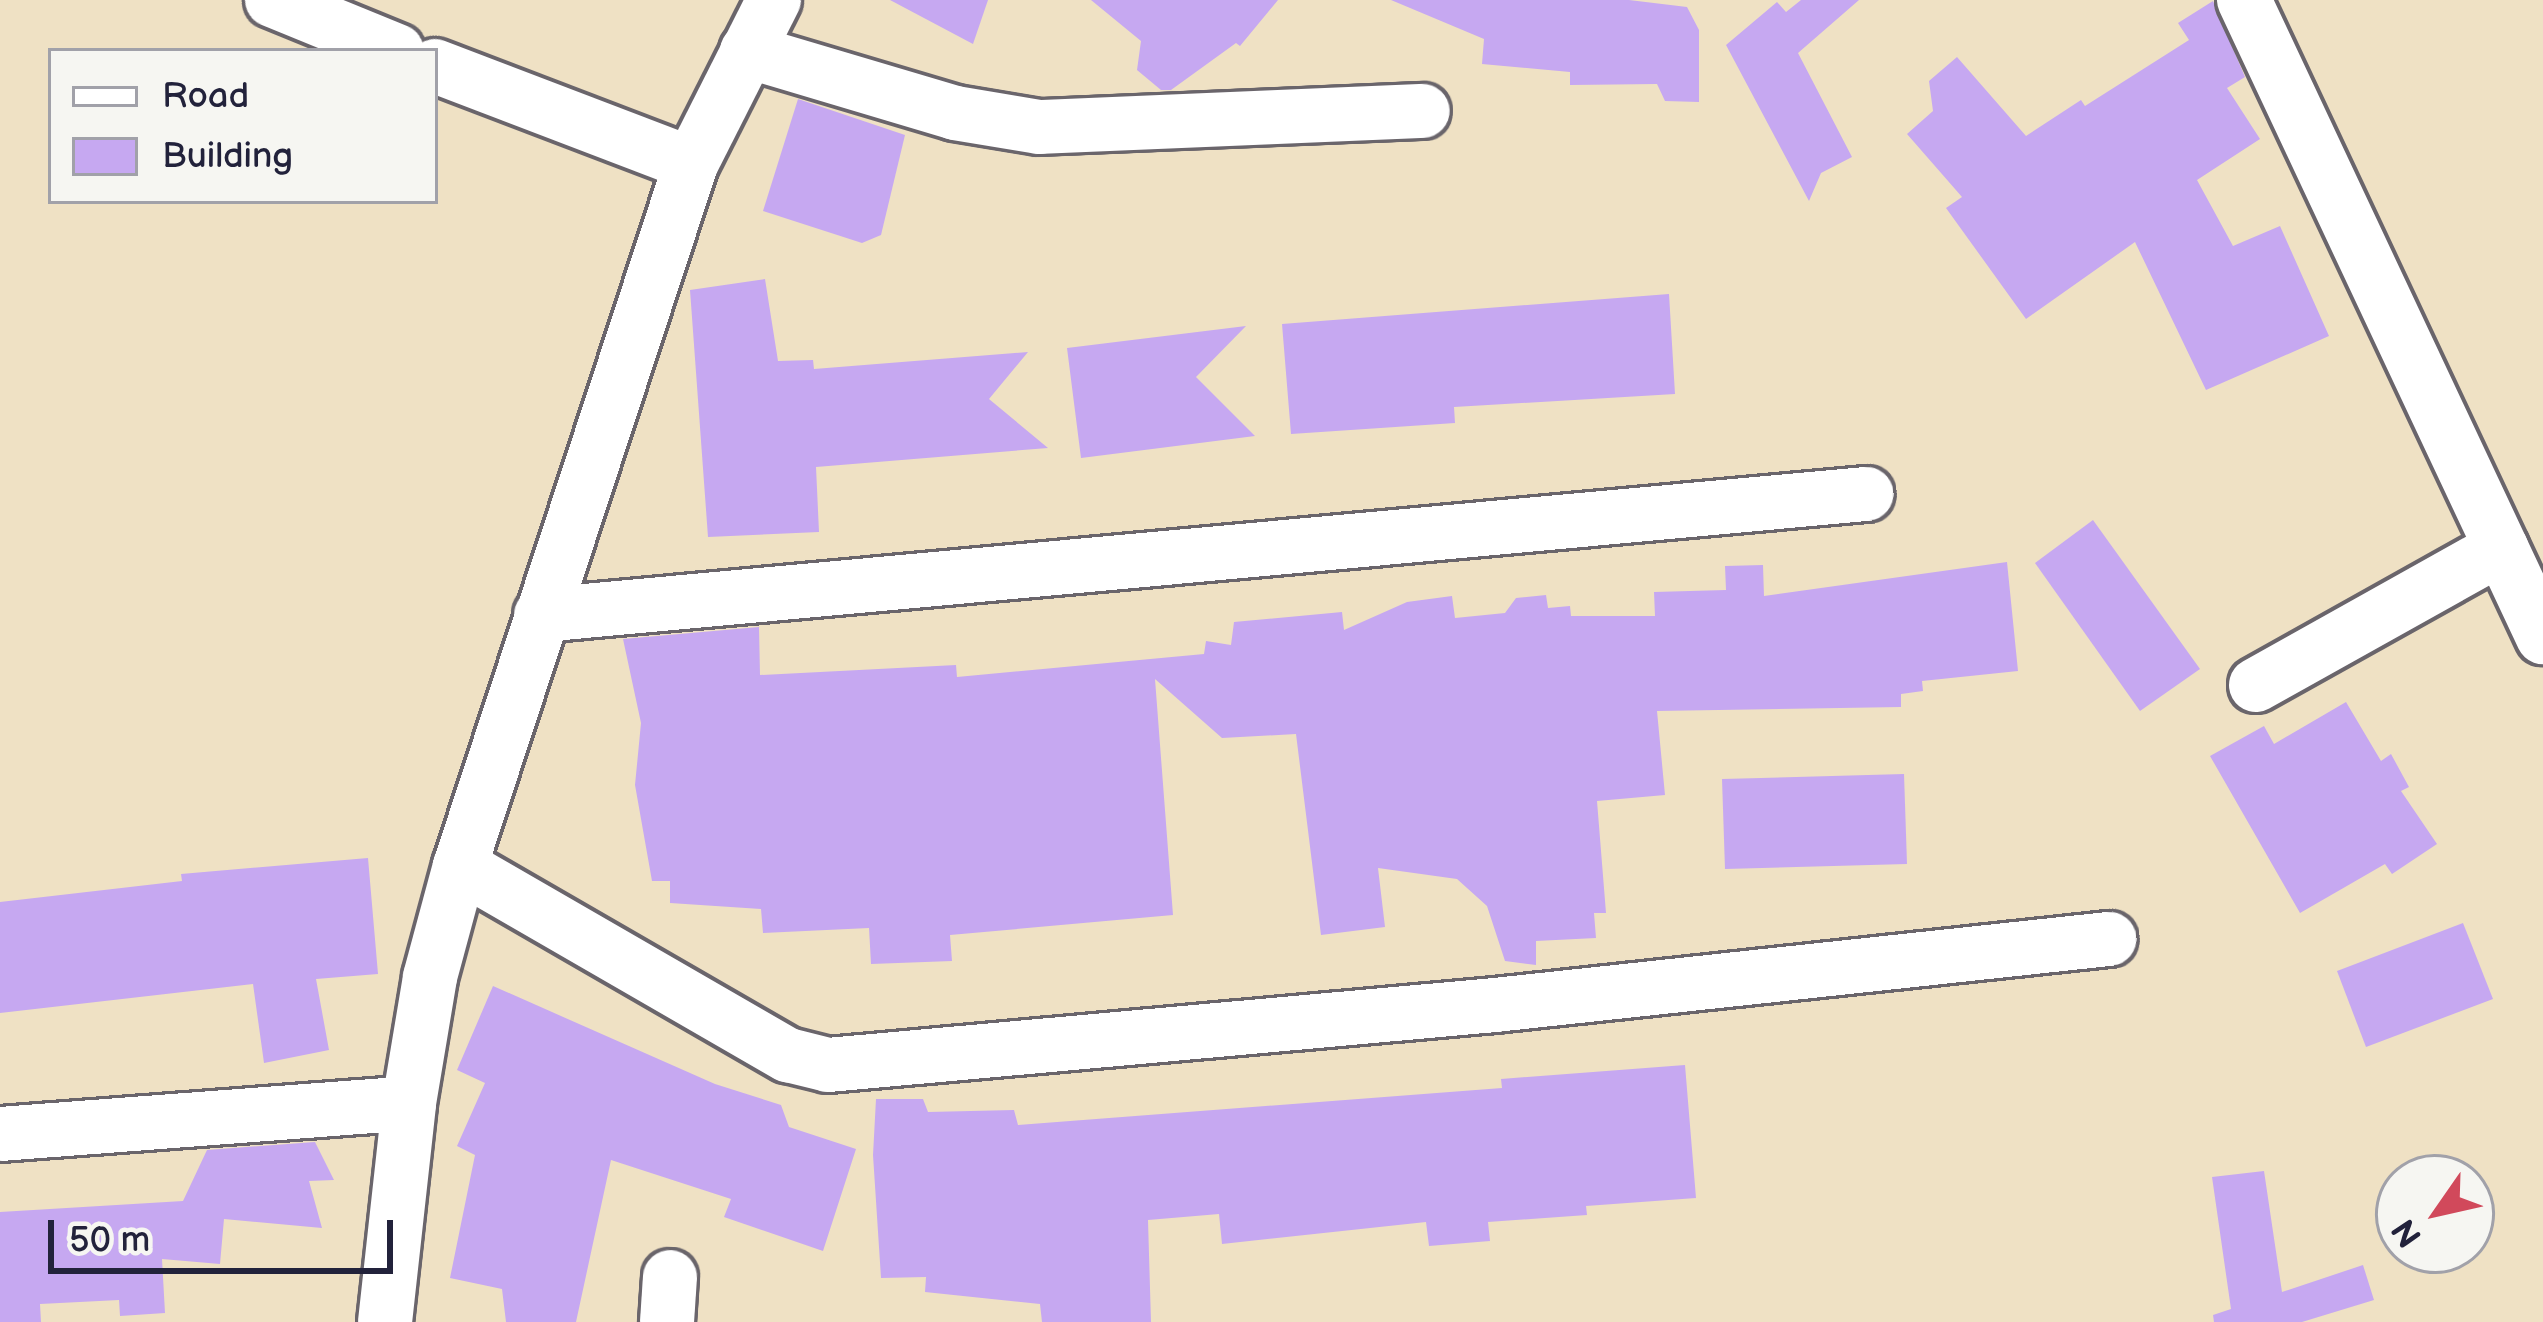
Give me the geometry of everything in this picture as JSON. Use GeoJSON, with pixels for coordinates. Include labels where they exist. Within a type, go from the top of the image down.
{"type":"FeatureCollection","features":[{"type":"Feature","properties":{"kind":"street"},"geometry":{"type":"LineString","coordinates":[[272,0],[390,48]]}},
{"type":"Feature","properties":{"kind":"street"},"geometry":{"type":"LineString","coordinates":[[386,1322],[409,1103],[430,977],[460,866],[692,164],[773,0]]}},
{"type":"Feature","properties":{"kind":"street"},"geometry":{"type":"LineString","coordinates":[[2244,0],[2543,637]]}},
{"type":"Feature","properties":{"kind":"street"},"geometry":{"type":"LineString","coordinates":[[747,51],[955,113],[1040,127],[1423,111]]}},
{"type":"Feature","properties":{"kind":"street"},"geometry":{"type":"LineString","coordinates":[[438,67],[692,164]]}},
{"type":"Feature","properties":{"kind":"street"},"geometry":{"type":"LineString","coordinates":[[541,615],[1866,494]]}},
{"type":"Feature","properties":{"kind":"street"},"geometry":{"type":"LineString","coordinates":[[2256,685],[2501,548]]}},
{"type":"Feature","properties":{"kind":"street"},"geometry":{"type":"LineString","coordinates":[[460,866],[788,1055],[828,1065],[1495,1005],[2109,939]]}},
{"type":"Feature","properties":{"kind":"street"},"geometry":{"type":"LineString","coordinates":[[0,1134],[409,1103]]}},
{"type":"Feature","properties":{"kind":"building"},"geometry":{"type":"Polygon","coordinates":[[[890,0],[988,0],[973,44],[890,0]]]}},
{"type":"Feature","properties":{"kind":"building"},"geometry":{"type":"Polygon","coordinates":[[[1091,0],[1278,0],[1240,46],[1236,43],[1171,90],[1161,90],[1137,70],[1141,41],[1091,0]]]}},
{"type":"Feature","properties":{"kind":"building"},"geometry":{"type":"Polygon","coordinates":[[[1391,0],[1629,0],[1687,7],[1699,30],[1699,102],[1665,101],[1657,84],[1570,85],[1570,72],[1482,64],[1484,39],[1391,0]]]}},
{"type":"Feature","properties":{"kind":"building"},"geometry":{"type":"Polygon","coordinates":[[[1801,0],[1859,0],[1798,53],[1852,157],[1821,173],[1809,201],[1726,45],[1777,2],[1786,12],[1801,0]]]}},
{"type":"Feature","properties":{"kind":"building"},"geometry":{"type":"Polygon","coordinates":[[[2213,1],[2245,77],[2227,88],[2260,139],[2197,180],[2233,246],[2280,226],[2329,336],[2206,390],[2135,242],[2026,319],[1946,208],[1962,197],[1907,134],[1933,111],[1929,81],[1957,57],[2026,136],[2081,100],[2085,106],[2189,40],[2178,23],[2213,1]]]}},
{"type":"Feature","properties":{"kind":"building"},"geometry":{"type":"Polygon","coordinates":[[[798,99],[905,135],[881,235],[862,243],[763,211],[798,99]]]}},
{"type":"Feature","properties":{"kind":"building"},"geometry":{"type":"Polygon","coordinates":[[[765,279],[778,361],[813,360],[814,369],[1028,352],[989,399],[1048,448],[816,467],[819,532],[708,537],[690,290],[765,279]]]}},
{"type":"Feature","properties":{"kind":"building"},"geometry":{"type":"Polygon","coordinates":[[[1669,294],[1675,394],[1454,407],[1455,423],[1291,434],[1282,324],[1669,294]]]}},
{"type":"Feature","properties":{"kind":"building"},"geometry":{"type":"Polygon","coordinates":[[[1246,326],[1196,377],[1255,436],[1081,458],[1067,348],[1246,326]]]}},
{"type":"Feature","properties":{"kind":"building"},"geometry":{"type":"Polygon","coordinates":[[[2093,520],[2200,669],[2140,711],[2035,563],[2093,520]]]}},
{"type":"Feature","properties":{"kind":"building"},"geometry":{"type":"Polygon","coordinates":[[[2007,562],[2018,671],[1922,681],[1923,691],[1901,694],[1901,707],[1657,711],[1665,795],[1597,801],[1606,913],[1594,913],[1596,938],[1536,941],[1536,965],[1505,961],[1487,906],[1457,879],[1378,868],[1385,927],[1321,935],[1296,734],[1222,738],[1155,679],[1173,915],[950,935],[952,961],[871,964],[869,928],[763,933],[761,909],[670,903],[670,881],[652,881],[635,785],[641,723],[623,639],[759,627],[760,675],[956,665],[957,677],[1204,654],[1206,641],[1231,645],[1234,622],[1342,612],[1344,630],[1407,602],[1452,596],[1455,618],[1505,613],[1516,598],[1546,595],[1548,608],[1570,606],[1571,616],[1655,616],[1654,592],[1726,590],[1725,566],[1763,565],[1764,596],[2007,562]]]}},
{"type":"Feature","properties":{"kind":"building"},"geometry":{"type":"Polygon","coordinates":[[[2346,702],[2381,761],[2391,754],[2409,787],[2401,791],[2437,844],[2392,874],[2385,864],[2300,913],[2210,756],[2264,726],[2274,744],[2346,702]]]}},
{"type":"Feature","properties":{"kind":"building"},"geometry":{"type":"Polygon","coordinates":[[[1904,774],[1907,864],[1725,869],[1722,779],[1904,774]]]}},
{"type":"Feature","properties":{"kind":"building"},"geometry":{"type":"Polygon","coordinates":[[[368,858],[378,974],[316,979],[329,1050],[264,1063],[253,984],[0,1013],[0,902],[182,881],[181,874],[368,858]]]}},
{"type":"Feature","properties":{"kind":"building"},"geometry":{"type":"Polygon","coordinates":[[[2463,923],[2493,999],[2366,1047],[2337,971],[2463,923]]]}},
{"type":"Feature","properties":{"kind":"building"},"geometry":{"type":"Polygon","coordinates":[[[493,986],[715,1084],[781,1105],[789,1127],[856,1149],[823,1251],[724,1217],[731,1199],[611,1160],[576,1322],[506,1322],[502,1289],[450,1278],[475,1155],[457,1146],[485,1083],[457,1070],[493,986]]]}},
{"type":"Feature","properties":{"kind":"building"},"geometry":{"type":"Polygon","coordinates":[[[1685,1065],[1696,1198],[1586,1206],[1587,1215],[1488,1222],[1490,1241],[1429,1246],[1426,1222],[1222,1244],[1219,1214],[1148,1220],[1151,1322],[1042,1322],[1040,1304],[925,1292],[926,1277],[881,1278],[873,1155],[876,1099],[923,1099],[928,1112],[1014,1110],[1018,1125],[1502,1088],[1501,1079],[1685,1065]]]}},
{"type":"Feature","properties":{"kind":"building"},"geometry":{"type":"Polygon","coordinates":[[[315,1142],[334,1180],[309,1181],[322,1228],[224,1219],[220,1264],[162,1259],[165,1313],[120,1316],[119,1300],[40,1304],[41,1322],[0,1322],[0,1212],[183,1201],[207,1150],[315,1142]]]}},
{"type":"Feature","properties":{"kind":"building"},"geometry":{"type":"Polygon","coordinates":[[[2264,1171],[2282,1292],[2363,1265],[2374,1300],[2302,1322],[2214,1322],[2213,1315],[2231,1309],[2212,1177],[2264,1171]]]}}]}
